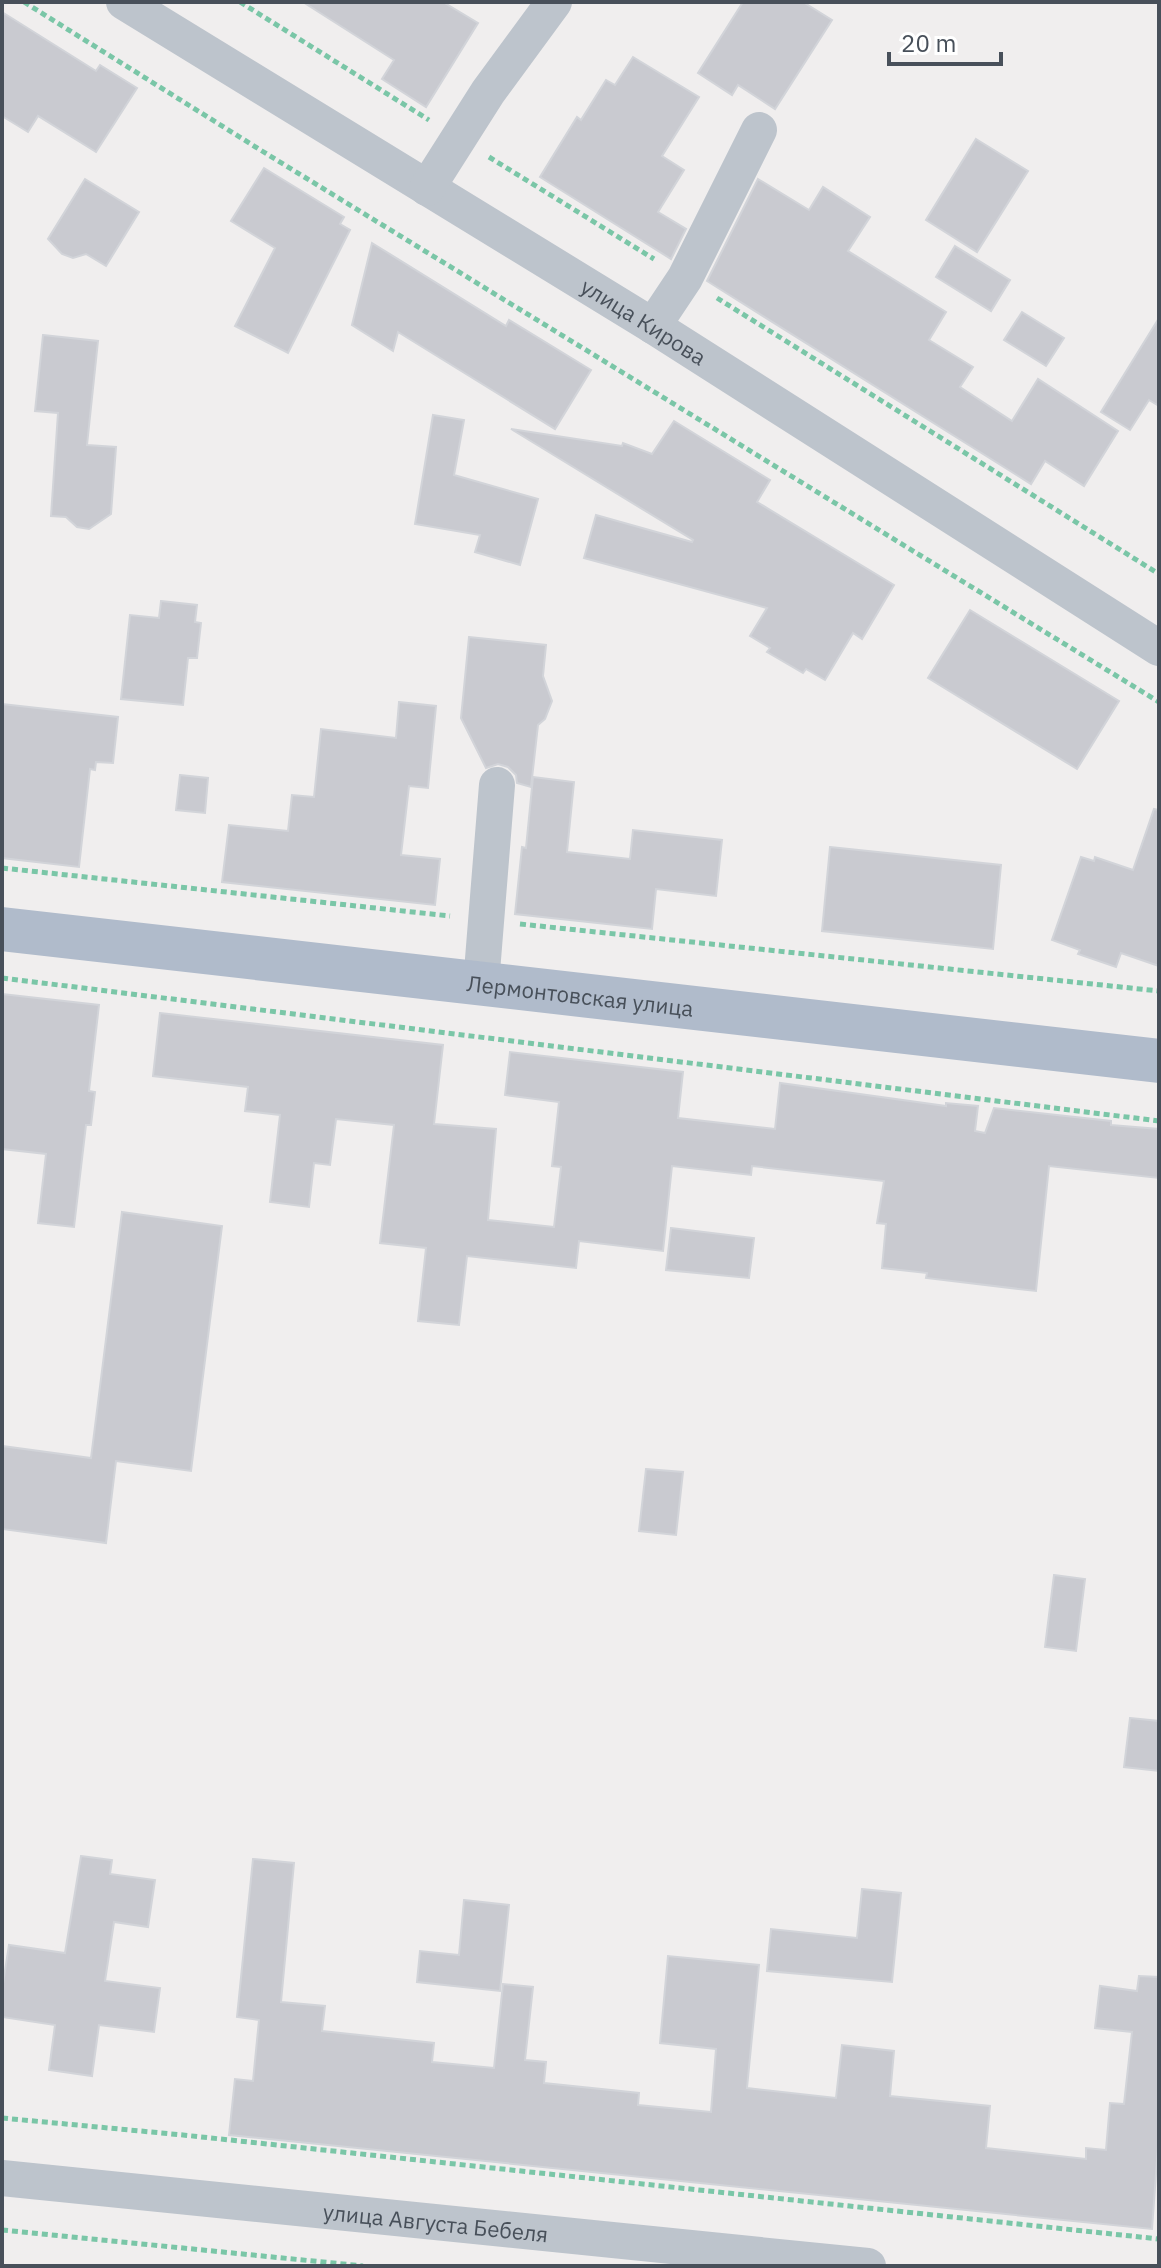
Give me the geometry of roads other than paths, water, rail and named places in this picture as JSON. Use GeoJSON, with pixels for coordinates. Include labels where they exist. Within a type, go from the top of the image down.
{"type":"FeatureCollection","features":[{"type":"Feature","properties":{"kind":"main road","name":"Лермонтовская улица"},"geometry":{"type":"LineString","coordinates":[[2,929],[1159,1061]]}},
{"type":"Feature","properties":{"kind":"street","name":"улица Кирова"},"geometry":{"type":"LineString","coordinates":[[124,2],[653,326],[1159,648]]}},
{"type":"Feature","properties":{"kind":"street"},"geometry":{"type":"LineString","coordinates":[[427,188],[488,92],[554,2]]}},
{"type":"Feature","properties":{"kind":"street"},"geometry":{"type":"LineString","coordinates":[[653,326],[685,278],[759,130]]}},
{"type":"Feature","properties":{"kind":"street"},"geometry":{"type":"LineString","coordinates":[[481,984],[497,785]]}},
{"type":"Feature","properties":{"kind":"street","name":"улица Августа Бебеля"},"geometry":{"type":"LineString","coordinates":[[2,2178],[868,2266]]}}]}
